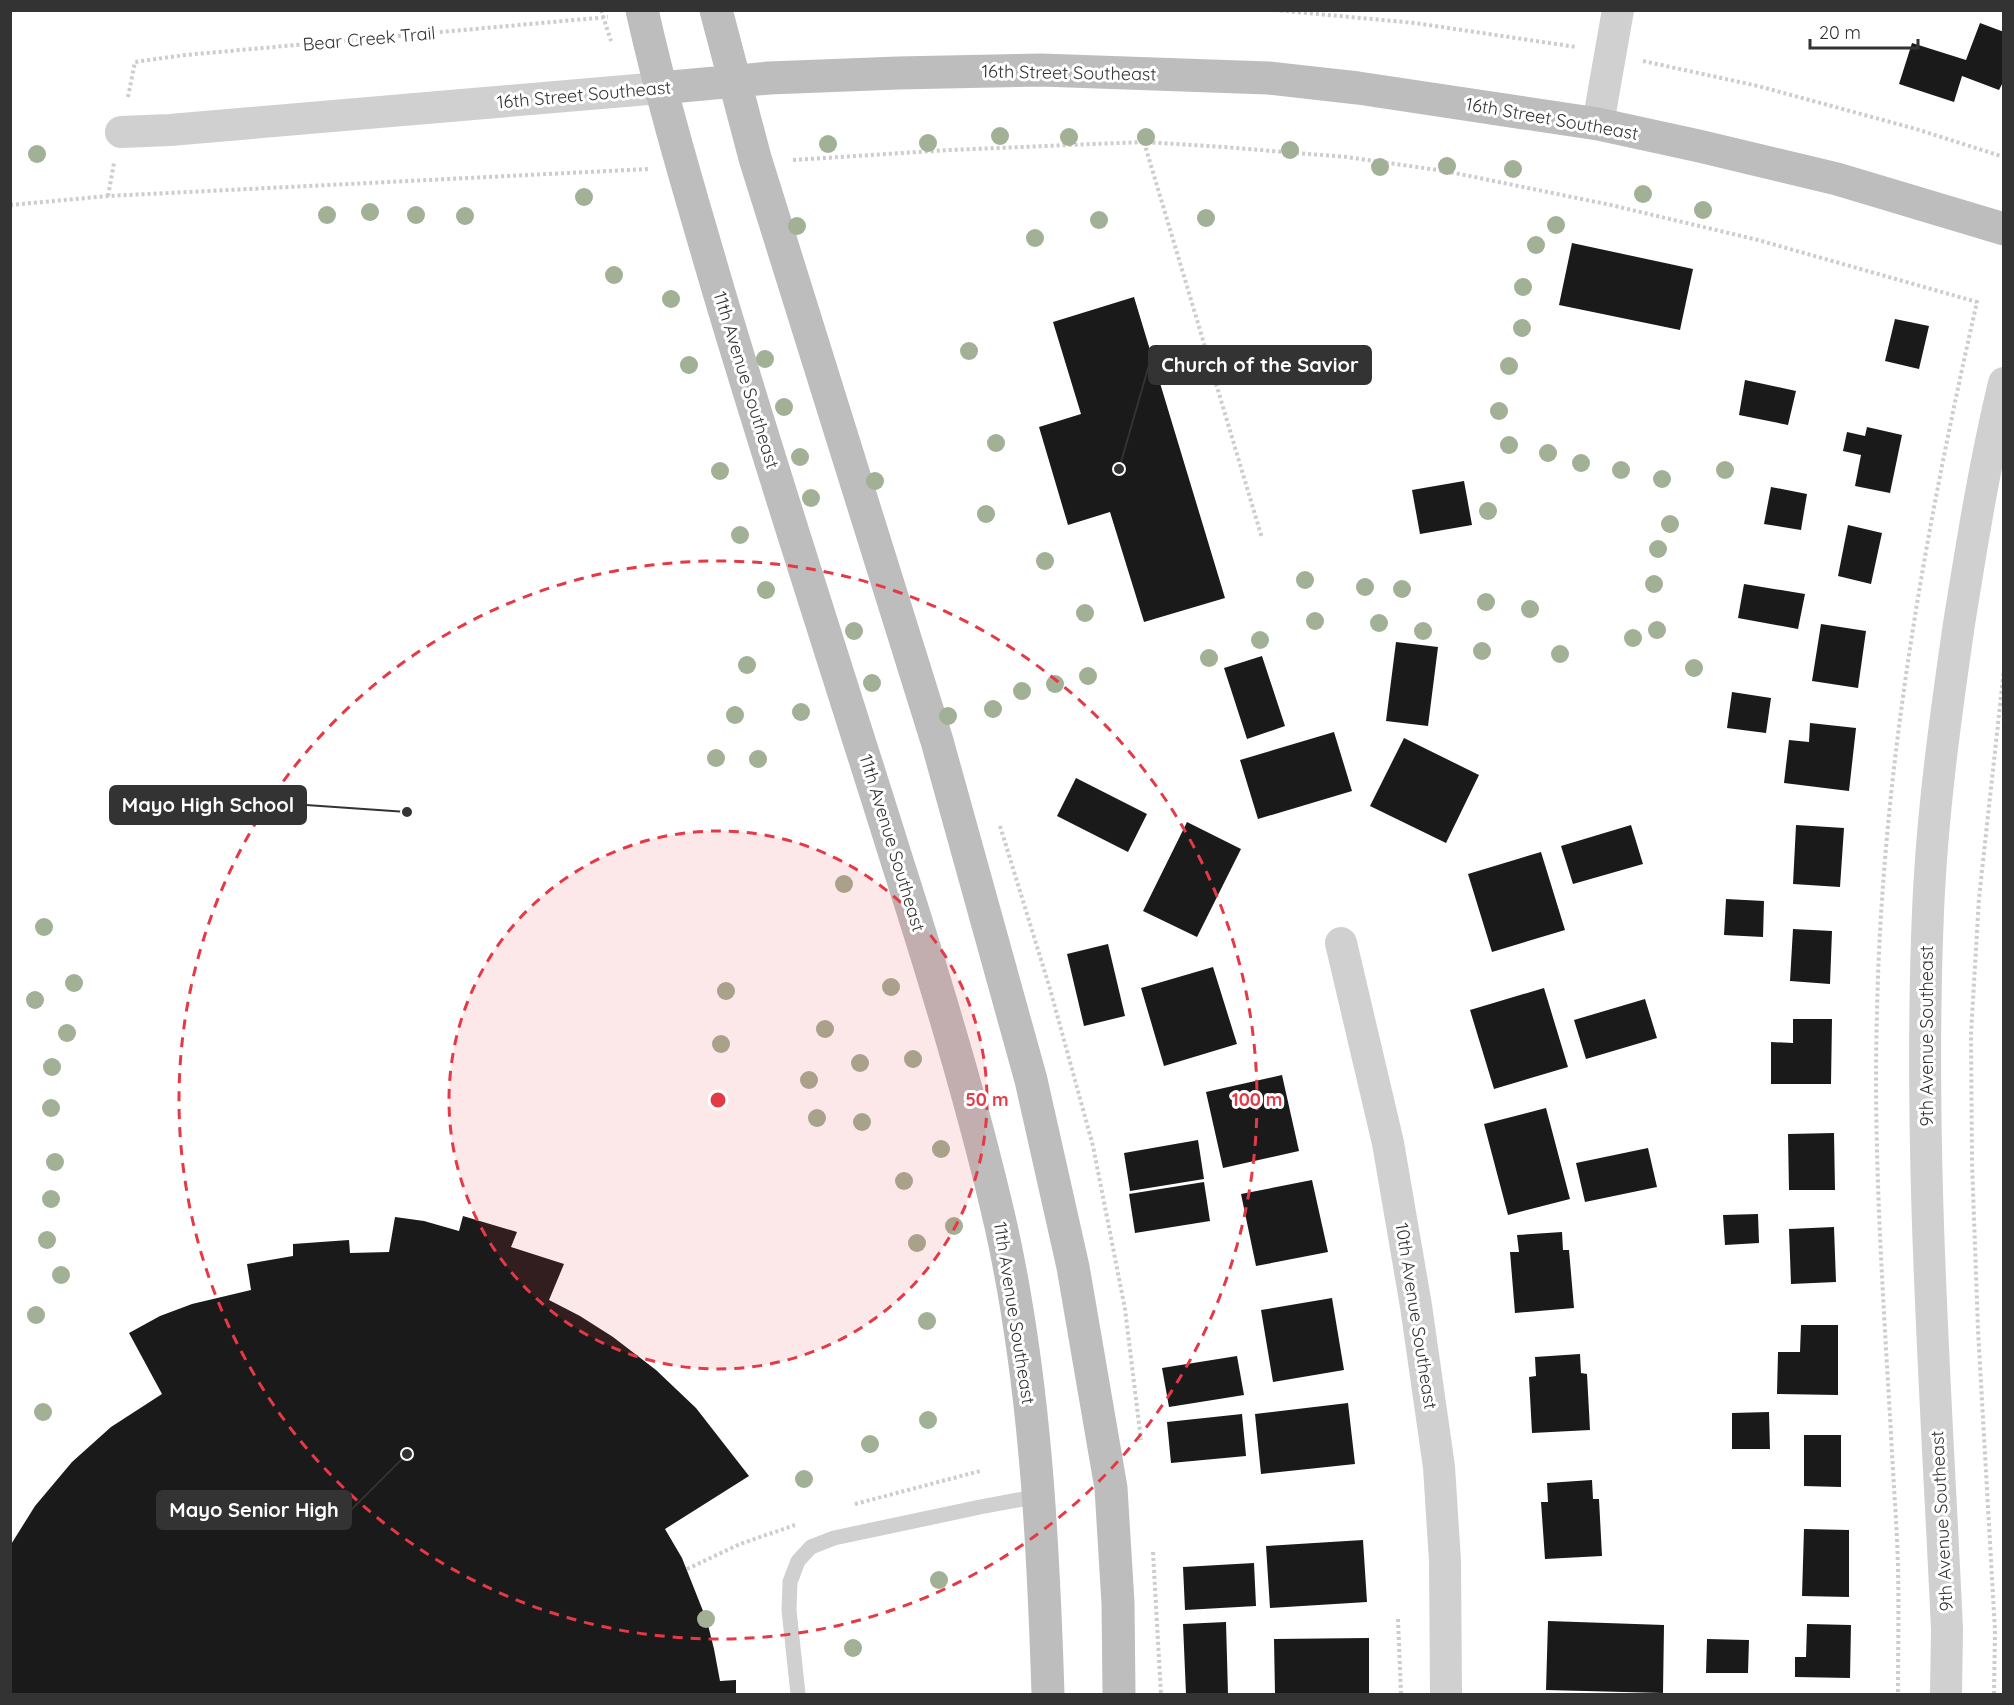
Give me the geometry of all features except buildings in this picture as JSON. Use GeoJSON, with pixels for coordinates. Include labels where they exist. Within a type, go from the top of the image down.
{"type":"FeatureCollection","features":[{"type":"Feature","properties":{"kind":"main road","name":"11th Avenue Southeast"},"geometry":{"type":"LineString","coordinates":[[642,10],[660,88],[762,434],[933,974],[1001,1227],[1023,1353],[1037,1461],[1048,1695]]}},
{"type":"Feature","properties":{"kind":"main road"},"geometry":{"type":"LineString","coordinates":[[716,10],[733,81],[759,170],[937,741],[1031,1080],[1073,1267],[1109,1470],[1118,1603],[1119,1695]]}},
{"type":"Feature","properties":{"kind":"main road","name":"16th Street Southeast"},"geometry":{"type":"LineString","coordinates":[[660,88],[733,81],[897,73],[1029,70],[1268,78],[1358,88],[1598,124],[1837,179],[2004,230]]}},
{"type":"Feature","properties":{"kind":"street"},"geometry":{"type":"LineString","coordinates":[[1598,124],[1618,10]]}},
{"type":"Feature","properties":{"kind":"street","name":"16th Street Southeast"},"geometry":{"type":"LineString","coordinates":[[121,132],[170,130],[660,88]]}},
{"type":"Feature","properties":{"kind":"street","name":"9th Avenue Southeast"},"geometry":{"type":"LineString","coordinates":[[1946,1695],[1947,1629],[1928,1222],[1925,1052],[1928,911],[1946,709],[1968,567],[2004,383]]}},
{"type":"Feature","properties":{"kind":"street","name":"10th Avenue Southeast"},"geometry":{"type":"LineString","coordinates":[[1341,944],[1388,1143],[1420,1329],[1440,1479],[1445,1561],[1446,1695]]}},
{"type":"Feature","properties":{"kind":"lane"},"geometry":{"type":"LineString","coordinates":[[798,1695],[789,1610],[790,1582],[798,1561],[811,1548],[845,1536],[1039,1496]]}},
{"type":"Feature","properties":{"kind":"path","name":"Bear Creek Trail"},"geometry":{"type":"LineString","coordinates":[[135,62],[185,55],[603,18],[601,10]]}},
{"type":"Feature","properties":{"kind":"path"},"geometry":{"type":"LineString","coordinates":[[1274,10],[1415,23],[1566,45]]}},
{"type":"Feature","properties":{"kind":"path"},"geometry":{"type":"LineString","coordinates":[[1654,63],[1769,89],[1916,129],[2004,157]]}},
{"type":"Feature","properties":{"kind":"path"},"geometry":{"type":"LineString","coordinates":[[1144,142],[1262,538]]}},
{"type":"Feature","properties":{"kind":"path"},"geometry":{"type":"LineString","coordinates":[[790,160],[949,150],[1144,142],[1346,157],[1445,171],[1611,205],[1758,240],[1977,302]]}},
{"type":"Feature","properties":{"kind":"path"},"geometry":{"type":"LineString","coordinates":[[10,205],[108,196],[612,171]]}},
{"type":"Feature","properties":{"kind":"path"},"geometry":{"type":"LineString","coordinates":[[1994,1695],[1995,1631],[1978,1330],[1971,1034],[1979,898],[2004,669]]}},
{"type":"Feature","properties":{"kind":"path"},"geometry":{"type":"LineString","coordinates":[[1398,1619],[1401,1695]]}},
{"type":"Feature","properties":{"kind":"place","name":"Church of the Savior"},"geometry":{"type":"Point","coordinates":[1119,469]}},
{"type":"Feature","properties":{"kind":"place","name":"Mayo High School"},"geometry":{"type":"Point","coordinates":[407,812]}},
{"type":"Feature","properties":{"kind":"place","name":"Mayo Senior High"},"geometry":{"type":"Point","coordinates":[407,1454]}}]}
